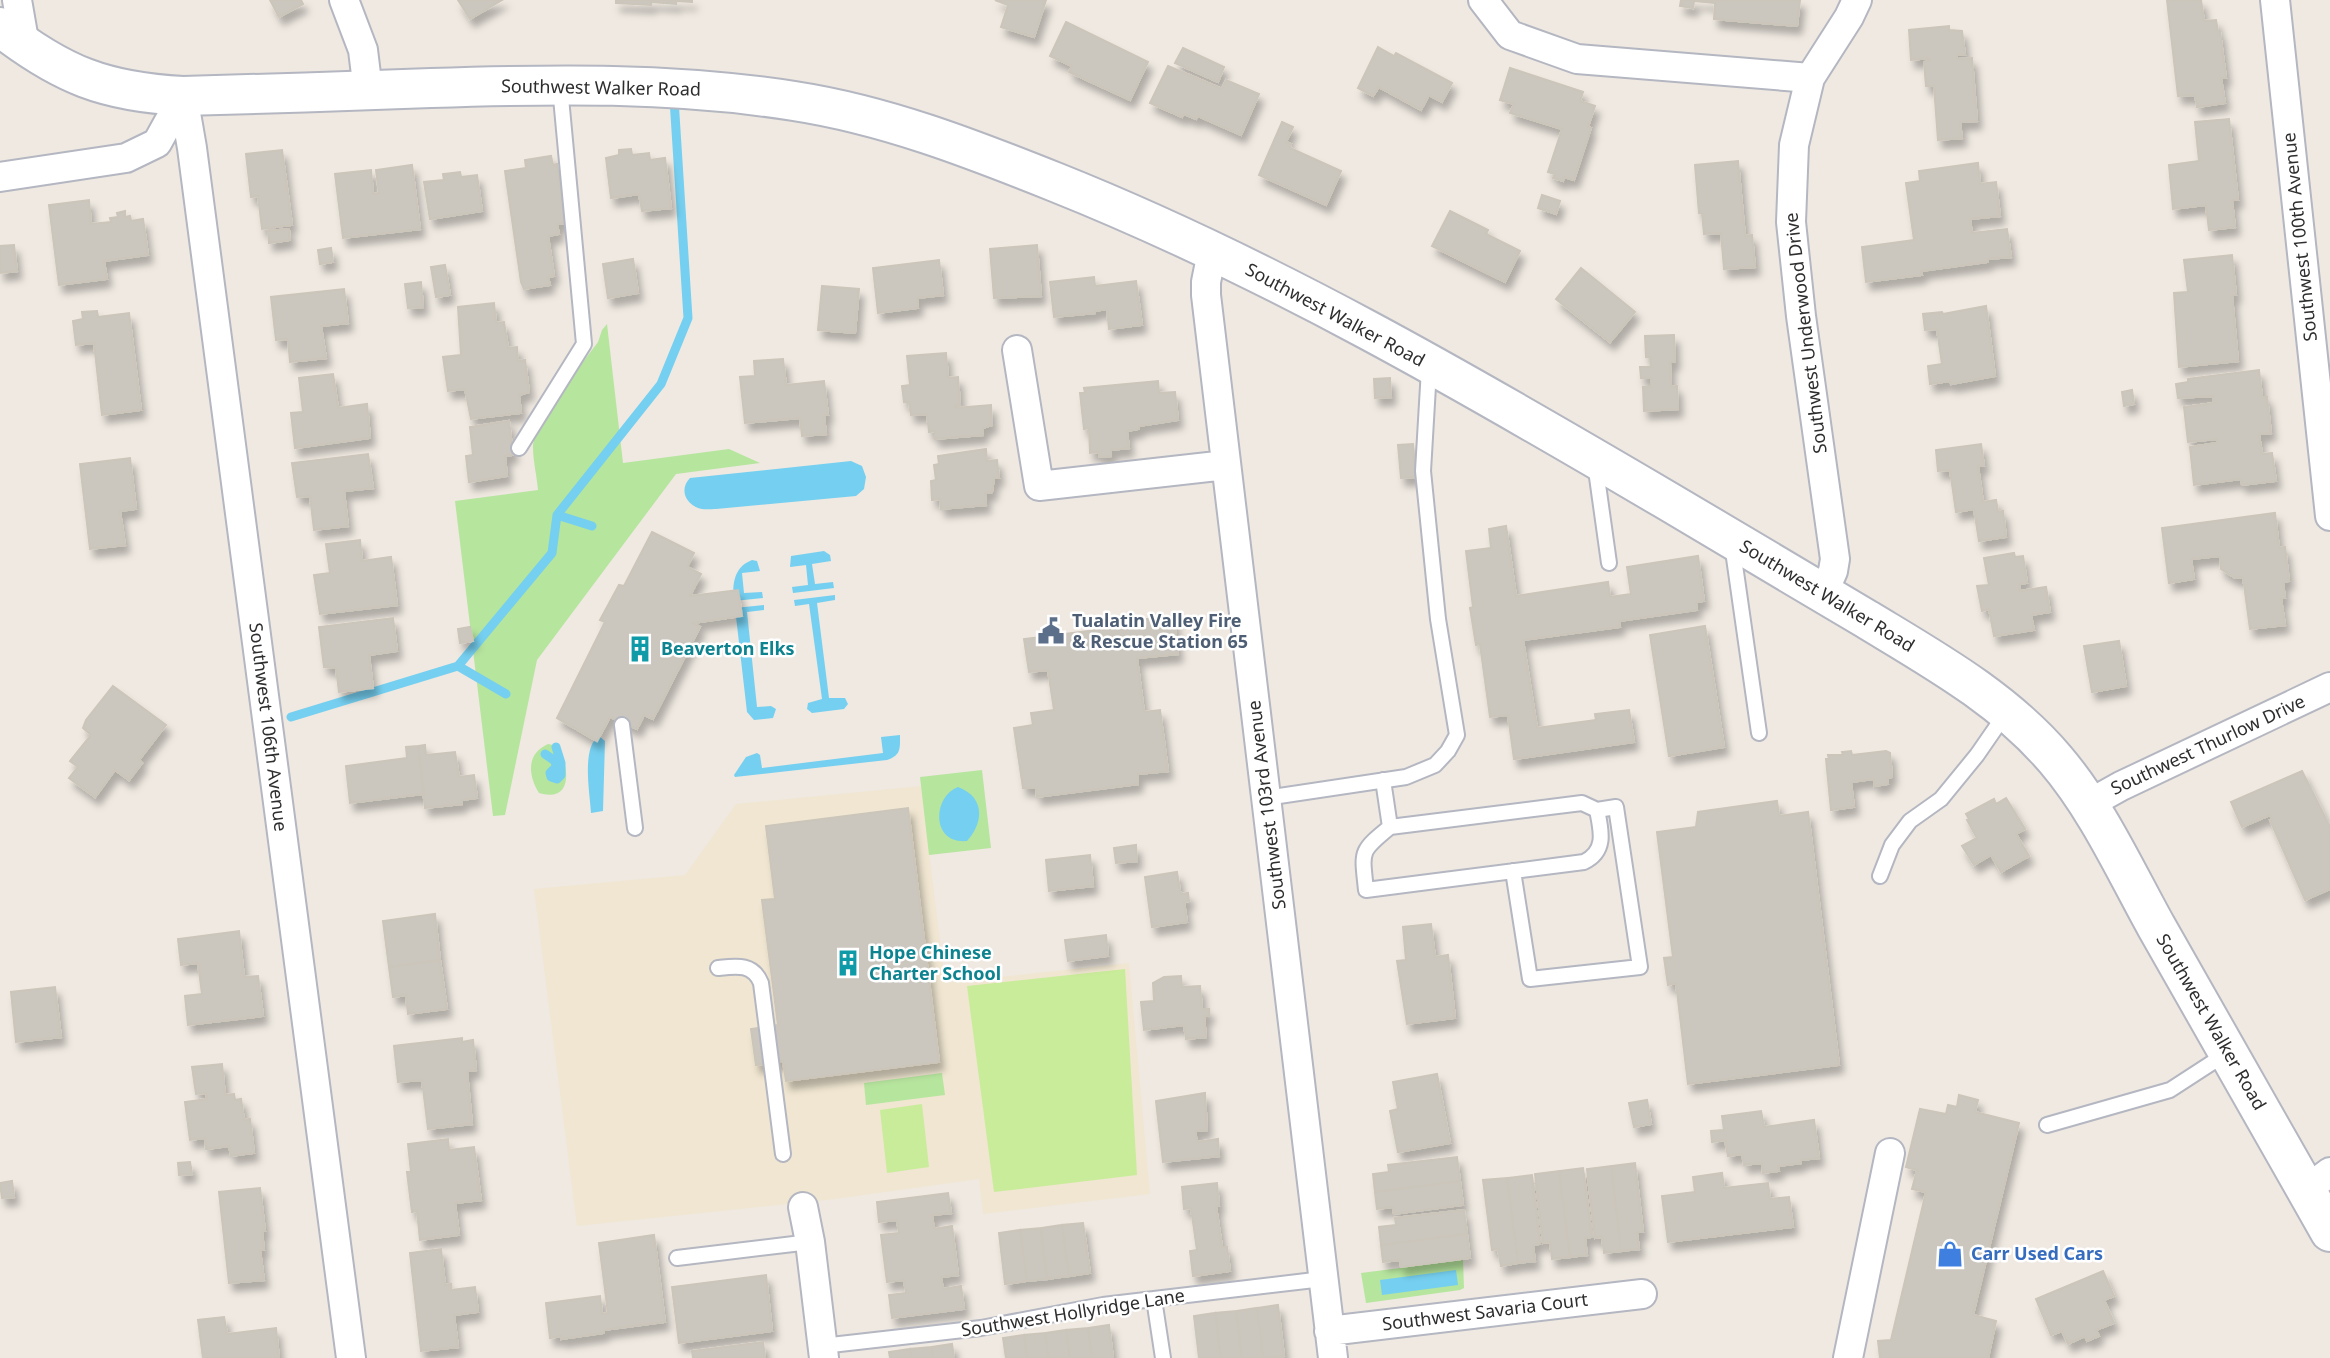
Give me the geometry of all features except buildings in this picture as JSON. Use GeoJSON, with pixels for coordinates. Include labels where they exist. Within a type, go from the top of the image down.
{"type":"FeatureCollection","features":[{"type":"Feature","properties":{"kind":"main road","name":"Southwest Walker Road"},"geometry":{"type":"LineString","coordinates":[[13,36],[62,68],[104,86],[183,96],[559,85],[713,90],[799,102],[852,112],[971,148],[1108,203],[1212,251],[1430,364],[1594,458],[1924,654],[1990,697],[2027,729],[2059,763],[2087,805],[2228,1052],[2318,1181],[2330,1231]]}},
{"type":"Feature","properties":{"kind":"street"},"geometry":{"type":"LineString","coordinates":[[13,36],[17,0]]}},
{"type":"Feature","properties":{"kind":"street"},"geometry":{"type":"LineString","coordinates":[[344,0],[363,50],[368,91]]}},
{"type":"Feature","properties":{"kind":"street"},"geometry":{"type":"LineString","coordinates":[[1483,0],[1510,35],[1577,60],[1810,78]]}},
{"type":"Feature","properties":{"kind":"street","name":"Southwest Underwood Drive"},"geometry":{"type":"LineString","coordinates":[[1824,594],[1835,559],[1801,316],[1791,222],[1794,145],[1810,78],[1857,0]]}},
{"type":"Feature","properties":{"kind":"street","name":"Southwest 100th Avenue"},"geometry":{"type":"LineString","coordinates":[[2275,0],[2330,516]]}},
{"type":"Feature","properties":{"kind":"street"},"geometry":{"type":"LineString","coordinates":[[0,177],[126,158],[157,143],[183,96]]}},
{"type":"Feature","properties":{"kind":"street","name":"Southwest 106th Avenue"},"geometry":{"type":"LineString","coordinates":[[183,96],[351,1358]]}},
{"type":"Feature","properties":{"kind":"street","name":"Southwest 103rd Avenue"},"geometry":{"type":"LineString","coordinates":[[1212,251],[1206,295],[1331,1344]]}},
{"type":"Feature","properties":{"kind":"street"},"geometry":{"type":"LineString","coordinates":[[1017,350],[1039,486],[1226,465]]}},
{"type":"Feature","properties":{"kind":"street","name":"Southwest Thurlow Drive"},"geometry":{"type":"LineString","coordinates":[[2087,805],[2121,786],[2330,688]]}},
{"type":"Feature","properties":{"kind":"street"},"geometry":{"type":"LineString","coordinates":[[1848,1358],[1890,1153]]}},
{"type":"Feature","properties":{"kind":"street"},"geometry":{"type":"LineString","coordinates":[[803,1207],[810,1242],[823,1352]]}},
{"type":"Feature","properties":{"kind":"street","name":"Southwest Savaria Court"},"geometry":{"type":"LineString","coordinates":[[1331,1344],[1642,1294]]}},
{"type":"Feature","properties":{"kind":"lane"},"geometry":{"type":"LineString","coordinates":[[519,448],[584,344],[559,85]]}},
{"type":"Feature","properties":{"kind":"lane"},"geometry":{"type":"LineString","coordinates":[[1266,798],[1406,777],[1435,765],[1448,751],[1457,735],[1438,619],[1423,471],[1430,364]]}},
{"type":"Feature","properties":{"kind":"lane"},"geometry":{"type":"LineString","coordinates":[[1594,458],[1609,563]]}},
{"type":"Feature","properties":{"kind":"lane"},"geometry":{"type":"LineString","coordinates":[[1731,539],[1759,733]]}},
{"type":"Feature","properties":{"kind":"lane"},"geometry":{"type":"LineString","coordinates":[[1880,876],[1892,845],[1910,821],[1941,799],[2007,712]]}},
{"type":"Feature","properties":{"kind":"lane"},"geometry":{"type":"LineString","coordinates":[[622,725],[635,828]]}},
{"type":"Feature","properties":{"kind":"lane"},"geometry":{"type":"LineString","coordinates":[[1382,780],[1390,827]]}},
{"type":"Feature","properties":{"kind":"lane"},"geometry":{"type":"LineString","coordinates":[[1513,871],[1530,979],[1640,967],[1616,807],[1597,810],[1582,803],[1390,827],[1366,847],[1362,858],[1366,890],[1513,871],[1584,862],[1592,858],[1603,837],[1597,810]]}},
{"type":"Feature","properties":{"kind":"lane"},"geometry":{"type":"LineString","coordinates":[[718,968],[738,966],[751,969],[757,973],[761,983],[783,1154]]}},
{"type":"Feature","properties":{"kind":"lane"},"geometry":{"type":"LineString","coordinates":[[2048,1125],[2169,1090],[2228,1052]]}},
{"type":"Feature","properties":{"kind":"lane"},"geometry":{"type":"LineString","coordinates":[[677,1258],[810,1242]]}},
{"type":"Feature","properties":{"kind":"lane","name":"Southwest Hollyridge Lane"},"geometry":{"type":"LineString","coordinates":[[823,1352],[981,1328],[1056,1312],[1323,1279]]}},
{"type":"Feature","properties":{"kind":"lane"},"geometry":{"type":"LineString","coordinates":[[1154,1299],[1163,1358]]}},
{"type":"Feature","properties":{"kind":"shaded area"},"geometry":{"type":"Polygon","coordinates":[[[921,786],[945,983],[1129,963],[1150,1194],[983,1214],[979,1179],[835,1199],[577,1226],[534,889],[685,875],[736,804],[921,786]]]}},
{"type":"Feature","properties":{"kind":"green space"},"geometry":{"type":"Polygon","coordinates":[[[607,324],[623,463],[729,449],[760,463],[676,474],[537,660],[505,815],[493,816],[455,501],[538,490],[533,452],[535,436],[550,409],[598,342],[607,324]]]}},
{"type":"Feature","properties":{"kind":"green space"},"geometry":{"type":"Polygon","coordinates":[[[548,744],[558,746],[566,772],[563,788],[550,795],[539,793],[531,772],[536,753],[548,744]]]}},
{"type":"Feature","properties":{"kind":"green space"},"geometry":{"type":"Polygon","coordinates":[[[982,770],[991,848],[929,855],[920,777],[982,770]]]}},
{"type":"Feature","properties":{"kind":"green space"},"geometry":{"type":"Polygon","coordinates":[[[1125,969],[1137,1175],[994,1192],[967,986],[1125,969]]]}},
{"type":"Feature","properties":{"kind":"green space"},"geometry":{"type":"Polygon","coordinates":[[[942,1073],[945,1095],[866,1105],[864,1083],[942,1073]]]}},
{"type":"Feature","properties":{"kind":"green space"},"geometry":{"type":"Polygon","coordinates":[[[922,1104],[929,1167],[887,1173],[880,1110],[922,1104]]]}},
{"type":"Feature","properties":{"kind":"green space"},"geometry":{"type":"Polygon","coordinates":[[[1463,1260],[1464,1288],[1460,1290],[1366,1303],[1361,1273],[1463,1260]]]}},
{"type":"Feature","properties":{"kind":"water"},"geometry":{"type":"Polygon","coordinates":[[[851,461],[862,466],[866,477],[864,489],[856,496],[700,509],[689,502],[684,490],[690,478],[851,461]]]}},
{"type":"Feature","properties":{"kind":"water"},"geometry":{"type":"Polygon","coordinates":[[[824,551],[830,555],[831,561],[812,564],[815,584],[833,582],[834,588],[793,593],[792,587],[808,585],[806,565],[790,567],[791,556],[824,551]]]}},
{"type":"Feature","properties":{"kind":"water"},"geometry":{"type":"Polygon","coordinates":[[[752,560],[757,561],[760,571],[742,573],[744,593],[762,592],[763,598],[734,601],[733,588],[738,572],[752,560]]]}},
{"type":"Feature","properties":{"kind":"water"},"geometry":{"type":"Polygon","coordinates":[[[835,595],[835,600],[817,603],[829,698],[845,698],[848,704],[844,709],[812,713],[807,709],[808,703],[822,699],[809,604],[795,606],[794,600],[835,595]]]}},
{"type":"Feature","properties":{"kind":"water"},"geometry":{"type":"Polygon","coordinates":[[[764,605],[764,610],[747,612],[757,707],[771,706],[776,709],[773,718],[754,720],[747,712],[735,608],[764,605]]]}},
{"type":"Feature","properties":{"kind":"water"},"geometry":{"type":"Polygon","coordinates":[[[900,735],[899,751],[887,760],[734,775],[746,757],[757,753],[760,755],[762,768],[883,753],[881,737],[900,735]]]}},
{"type":"Feature","properties":{"kind":"water"},"geometry":{"type":"Polygon","coordinates":[[[599,736],[605,741],[603,811],[591,813],[588,760],[593,742],[599,736]]]}},
{"type":"Feature","properties":{"kind":"water"},"geometry":{"type":"Polygon","coordinates":[[[958,787],[973,797],[979,811],[977,826],[967,841],[955,840],[946,835],[939,818],[944,800],[958,787]]]}},
{"type":"Feature","properties":{"kind":"water"},"geometry":{"type":"Polygon","coordinates":[[[1456,1270],[1458,1285],[1382,1295],[1380,1280],[1456,1270]]]}},
{"type":"Feature","properties":{"kind":"waterway"},"geometry":{"type":"LineString","coordinates":[[291,717],[458,666],[552,553],[557,515],[661,384],[688,318],[674,99]]}},
{"type":"Feature","properties":{"kind":"waterway"},"geometry":{"type":"LineString","coordinates":[[557,515],[592,526]]}},
{"type":"Feature","properties":{"kind":"waterway"},"geometry":{"type":"LineString","coordinates":[[458,666],[506,694]]}},
{"type":"Feature","properties":{"kind":"waterway"},"geometry":{"type":"LineString","coordinates":[[545,754],[555,761],[556,767],[550,773],[551,777],[557,779],[561,775],[561,763],[556,747]]}},
{"type":"Feature","properties":{"kind":"place","name":"Tualatin Valley Fire & Rescue Station 65"},"geometry":{"type":"Point","coordinates":[1051,631]}},
{"type":"Feature","properties":{"kind":"place","name":"Beaverton Elks"},"geometry":{"type":"Point","coordinates":[640,649]}},
{"type":"Feature","properties":{"kind":"place","name":"Hope Chinese Charter School"},"geometry":{"type":"Point","coordinates":[848,963]}},
{"type":"Feature","properties":{"kind":"place","name":"Carr Used Cars"},"geometry":{"type":"Point","coordinates":[1950,1254]}}]}
